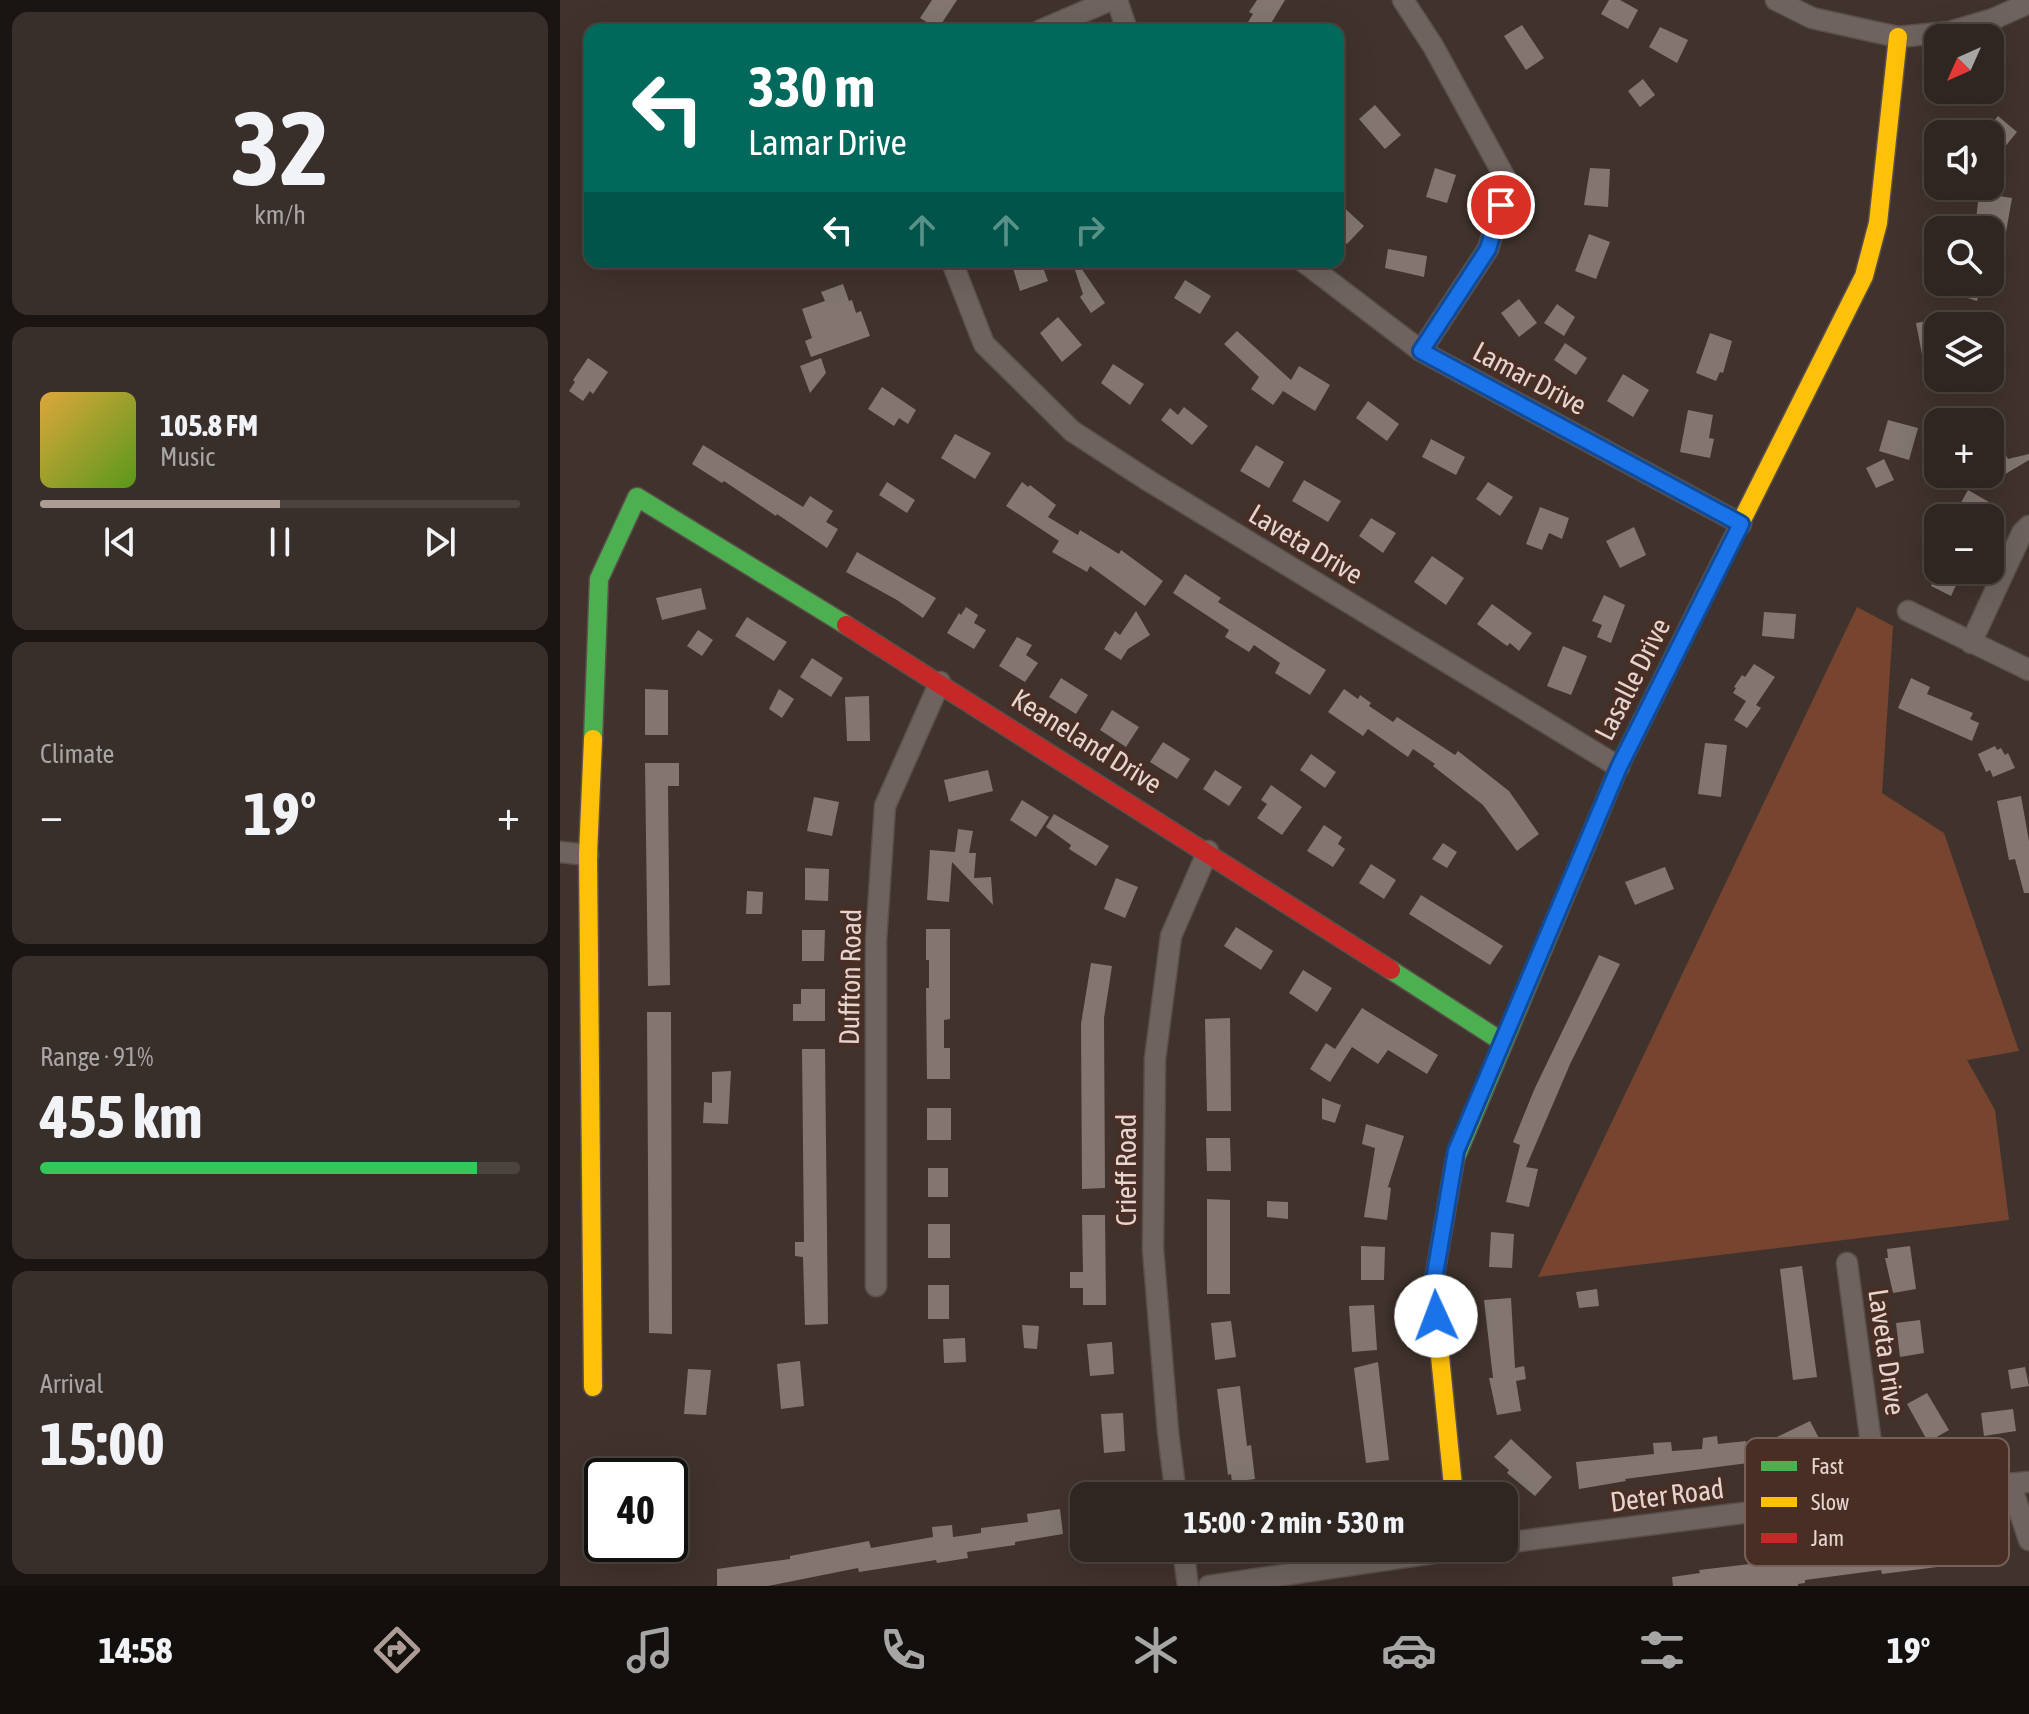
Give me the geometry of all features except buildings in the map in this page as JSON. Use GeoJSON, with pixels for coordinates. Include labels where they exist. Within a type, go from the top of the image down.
{"type":"FeatureCollection","features":[{"type":"Feature","properties":{"kind":"street"},"geometry":{"type":"LineString","coordinates":[[1056,24],[1114,0],[1124,24]]}},
{"type":"Feature","properties":{"kind":"street"},"geometry":{"type":"LineString","coordinates":[[1403,0],[1433,46],[1508,183],[1488,249],[1421,351]]}},
{"type":"Feature","properties":{"kind":"street"},"geometry":{"type":"LineString","coordinates":[[1776,0],[1812,18],[1898,37],[1949,32],[1993,19],[2029,3]]}},
{"type":"Feature","properties":{"kind":"street","name":"Lasalle Drive"},"geometry":{"type":"LineString","coordinates":[[1453,1482],[1433,1286],[1456,1151],[1619,767],[1864,276],[1878,223],[1898,37]]}},
{"type":"Feature","properties":{"kind":"street","name":"Laveta Drive"},"geometry":{"type":"LineString","coordinates":[[954,268],[984,344],[1072,431],[1619,767]]}},
{"type":"Feature","properties":{"kind":"street","name":"Lamar Drive"},"geometry":{"type":"LineString","coordinates":[[1312,268],[1421,351],[1741,524]]}},
{"type":"Feature","properties":{"kind":"street","name":"Keaneland Drive"},"geometry":{"type":"LineString","coordinates":[[588,855],[599,579],[637,497],[940,682],[1501,1041]]}},
{"type":"Feature","properties":{"kind":"street"},"geometry":{"type":"LineString","coordinates":[[1971,643],[2022,533],[2029,526]]}},
{"type":"Feature","properties":{"kind":"street"},"geometry":{"type":"LineString","coordinates":[[1908,611],[2029,670]]}},
{"type":"Feature","properties":{"kind":"street","name":"Duffton Road"},"geometry":{"type":"LineString","coordinates":[[876,1286],[876,940],[885,806],[940,682]]}},
{"type":"Feature","properties":{"kind":"street","name":"Crieff Road"},"geometry":{"type":"LineString","coordinates":[[1174,1482],[1153,1249],[1155,1059],[1171,936],[1208,851]]}},
{"type":"Feature","properties":{"kind":"street"},"geometry":{"type":"LineString","coordinates":[[560,852],[588,855],[593,1387]]}},
{"type":"Feature","properties":{"kind":"street","name":"Laveta Drive"},"geometry":{"type":"LineString","coordinates":[[1847,1263],[1870,1438]]}},
{"type":"Feature","properties":{"kind":"street"},"geometry":{"type":"LineString","coordinates":[[2020,1484],[2029,1540]]}},
{"type":"Feature","properties":{"kind":"street","name":"Deter Road"},"geometry":{"type":"LineString","coordinates":[[1518,1541],[1745,1513]]}},
{"type":"Feature","properties":{"kind":"street"},"geometry":{"type":"LineString","coordinates":[[1185,1562],[1188,1586]]}},
{"type":"Feature","properties":{"kind":"street"},"geometry":{"type":"LineString","coordinates":[[1209,1586],[1368,1562]]}},
{"type":"Feature","properties":{"kind":"shaded area"},"geometry":{"type":"Polygon","coordinates":[[[1857,607],[1893,626],[1882,793],[1944,833],[2019,1051],[1967,1060],[1995,1110],[2009,1220],[1538,1277],[1857,607]]]}},
{"type":"Feature","properties":{"kind":"traffic: fast"},"geometry":{"type":"LineString","coordinates":[[593,739],[599,579],[637,497],[846,625]]}},
{"type":"Feature","properties":{"kind":"traffic: fast"},"geometry":{"type":"LineString","coordinates":[[1455,1159],[1619,767],[1727,550]]}},
{"type":"Feature","properties":{"kind":"traffic: fast"},"geometry":{"type":"LineString","coordinates":[[1391,970],[1501,1041]]}},
{"type":"Feature","properties":{"kind":"traffic: slow"},"geometry":{"type":"LineString","coordinates":[[1727,550],[1864,276],[1878,223],[1898,37]]}},
{"type":"Feature","properties":{"kind":"traffic: slow"},"geometry":{"type":"LineString","coordinates":[[593,739],[588,855],[593,1387]]}},
{"type":"Feature","properties":{"kind":"traffic: slow"},"geometry":{"type":"LineString","coordinates":[[1453,1482],[1433,1286],[1455,1159]]}},
{"type":"Feature","properties":{"kind":"traffic: jam"},"geometry":{"type":"LineString","coordinates":[[846,625],[1391,970]]}},
{"type":"Feature","properties":{"kind":"route"},"geometry":{"type":"LineString","coordinates":[[1436,1316],[1433,1286],[1456,1151],[1619,767],[1741,524],[1421,351],[1488,249],[1501,205]]}}]}
